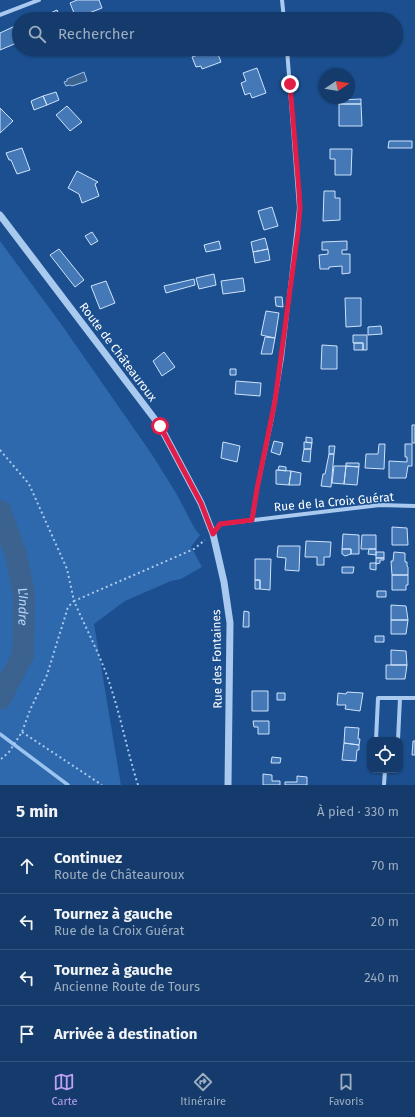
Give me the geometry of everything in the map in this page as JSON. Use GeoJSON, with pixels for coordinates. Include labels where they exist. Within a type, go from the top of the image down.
{"type":"FeatureCollection","features":[{"type":"Feature","properties":{"kind":"street"},"geometry":{"type":"LineString","coordinates":[[0,15],[40,0]]}},
{"type":"Feature","properties":{"kind":"street"},"geometry":{"type":"LineString","coordinates":[[282,0],[283,12]]}},
{"type":"Feature","properties":{"kind":"street"},"geometry":{"type":"LineString","coordinates":[[252,520],[275,401],[283,350],[300,208],[288,56]]}},
{"type":"Feature","properties":{"kind":"street","name":"Route de Châteauroux"},"geometry":{"type":"LineString","coordinates":[[0,215],[160,426],[201,503],[213,534]]}},
{"type":"Feature","properties":{"kind":"street","name":"Rue de la Croix Guérat"},"geometry":{"type":"LineString","coordinates":[[213,534],[220,524],[380,505],[415,506]]}},
{"type":"Feature","properties":{"kind":"street","name":"Rue des Fontaines"},"geometry":{"type":"LineString","coordinates":[[213,534],[224,582],[230,623],[228,785]]}},
{"type":"Feature","properties":{"kind":"street"},"geometry":{"type":"LineString","coordinates":[[376,737],[378,698],[415,698]]}},
{"type":"Feature","properties":{"kind":"street"},"geometry":{"type":"LineString","coordinates":[[398,737],[400,698]]}},
{"type":"Feature","properties":{"kind":"street"},"geometry":{"type":"LineString","coordinates":[[384,785],[385,773]]}},
{"type":"Feature","properties":{"kind":"path"},"geometry":{"type":"LineString","coordinates":[[0,450],[29,484],[67,570],[74,601],[103,664],[112,690],[138,785]]}},
{"type":"Feature","properties":{"kind":"path"},"geometry":{"type":"LineString","coordinates":[[0,760],[9,752],[22,732],[30,710],[47,675],[68,607],[74,601],[194,549],[213,534]]}},
{"type":"Feature","properties":{"kind":"path"},"geometry":{"type":"LineString","coordinates":[[22,732],[102,785]]}},
{"type":"Feature","properties":{"kind":"shaded area"},"geometry":{"type":"Polygon","coordinates":[[[84,72],[87,81],[72,86],[66,86],[64,82],[67,81],[67,79],[84,72]]]}},
{"type":"Feature","properties":{"kind":"shaded area"},"geometry":{"type":"Polygon","coordinates":[[[0,241],[61,324],[151,453],[176,493],[195,529],[200,535],[191,547],[202,567],[181,579],[171,581],[125,601],[94,624],[121,785],[0,785],[0,241]]]}},
{"type":"Feature","properties":{"kind":"building"},"geometry":{"type":"Polygon","coordinates":[[[77,0],[99,0],[102,8],[92,12],[74,12],[70,3],[77,0]]]}},
{"type":"Feature","properties":{"kind":"building"},"geometry":{"type":"Polygon","coordinates":[[[12,27],[12,45],[0,50],[0,33],[12,27]]]}},
{"type":"Feature","properties":{"kind":"building"},"geometry":{"type":"Polygon","coordinates":[[[219,56],[221,62],[202,69],[201,66],[196,67],[192,57],[219,56]]]}},
{"type":"Feature","properties":{"kind":"building"},"geometry":{"type":"Polygon","coordinates":[[[257,68],[266,93],[252,98],[250,93],[245,95],[241,83],[246,81],[243,73],[257,68]]]}},
{"type":"Feature","properties":{"kind":"building"},"geometry":{"type":"Polygon","coordinates":[[[56,92],[59,100],[47,105],[43,96],[56,92]]]}},
{"type":"Feature","properties":{"kind":"building"},"geometry":{"type":"Polygon","coordinates":[[[43,96],[47,105],[34,110],[31,101],[43,96]]]}},
{"type":"Feature","properties":{"kind":"building"},"geometry":{"type":"Polygon","coordinates":[[[355,99],[361,99],[361,104],[355,104],[355,99]]]}},
{"type":"Feature","properties":{"kind":"building"},"geometry":{"type":"Polygon","coordinates":[[[339,104],[361,104],[362,126],[339,126],[339,104]]]}},
{"type":"Feature","properties":{"kind":"building"},"geometry":{"type":"Polygon","coordinates":[[[67,106],[82,122],[70,131],[56,115],[67,106]]]}},
{"type":"Feature","properties":{"kind":"building"},"geometry":{"type":"Polygon","coordinates":[[[0,108],[13,121],[0,133],[0,108]]]}},
{"type":"Feature","properties":{"kind":"building"},"geometry":{"type":"Polygon","coordinates":[[[389,141],[412,141],[412,148],[388,148],[389,141]]]}},
{"type":"Feature","properties":{"kind":"building"},"geometry":{"type":"Polygon","coordinates":[[[22,148],[30,170],[17,174],[6,153],[22,148]]]}},
{"type":"Feature","properties":{"kind":"building"},"geometry":{"type":"Polygon","coordinates":[[[330,149],[352,149],[351,175],[335,175],[335,159],[330,159],[330,149]]]}},
{"type":"Feature","properties":{"kind":"building"},"geometry":{"type":"Polygon","coordinates":[[[77,171],[98,182],[95,184],[99,196],[82,203],[79,194],[68,188],[77,171]]]}},
{"type":"Feature","properties":{"kind":"building"},"geometry":{"type":"Polygon","coordinates":[[[324,191],[335,191],[335,198],[340,198],[340,220],[323,221],[324,191]]]}},
{"type":"Feature","properties":{"kind":"building"},"geometry":{"type":"Polygon","coordinates":[[[272,207],[278,226],[264,230],[258,211],[272,207]]]}},
{"type":"Feature","properties":{"kind":"building"},"geometry":{"type":"Polygon","coordinates":[[[92,232],[98,241],[91,245],[85,236],[92,232]]]}},
{"type":"Feature","properties":{"kind":"building"},"geometry":{"type":"Polygon","coordinates":[[[265,238],[268,249],[253,252],[251,242],[265,238]]]}},
{"type":"Feature","properties":{"kind":"building"},"geometry":{"type":"Polygon","coordinates":[[[219,241],[221,249],[206,252],[204,245],[219,241]]]}},
{"type":"Feature","properties":{"kind":"building"},"geometry":{"type":"Polygon","coordinates":[[[347,241],[347,250],[342,250],[342,254],[350,254],[350,273],[342,274],[342,266],[329,267],[329,269],[320,269],[319,255],[328,254],[328,250],[322,250],[322,242],[347,241]]]}},
{"type":"Feature","properties":{"kind":"building"},"geometry":{"type":"Polygon","coordinates":[[[59,249],[84,280],[75,287],[50,255],[59,249]]]}},
{"type":"Feature","properties":{"kind":"building"},"geometry":{"type":"Polygon","coordinates":[[[268,249],[270,260],[255,263],[253,252],[268,249]]]}},
{"type":"Feature","properties":{"kind":"building"},"geometry":{"type":"Polygon","coordinates":[[[214,274],[216,285],[199,289],[196,278],[214,274]]]}},
{"type":"Feature","properties":{"kind":"building"},"geometry":{"type":"Polygon","coordinates":[[[243,278],[245,291],[223,294],[221,281],[243,278]]]}},
{"type":"Feature","properties":{"kind":"building"},"geometry":{"type":"Polygon","coordinates":[[[194,279],[195,285],[166,293],[164,286],[194,279]]]}},
{"type":"Feature","properties":{"kind":"building"},"geometry":{"type":"Polygon","coordinates":[[[106,281],[115,303],[100,309],[91,286],[106,281]]]}},
{"type":"Feature","properties":{"kind":"building"},"geometry":{"type":"Polygon","coordinates":[[[275,297],[282,297],[283,307],[276,306],[275,297]]]}},
{"type":"Feature","properties":{"kind":"building"},"geometry":{"type":"Polygon","coordinates":[[[345,298],[361,298],[361,326],[346,327],[345,298]]]}},
{"type":"Feature","properties":{"kind":"building"},"geometry":{"type":"Polygon","coordinates":[[[266,311],[279,313],[275,338],[261,335],[266,311]]]}},
{"type":"Feature","properties":{"kind":"building"},"geometry":{"type":"Polygon","coordinates":[[[381,326],[382,334],[368,335],[368,327],[381,326]]]}},
{"type":"Feature","properties":{"kind":"building"},"geometry":{"type":"Polygon","coordinates":[[[353,335],[367,335],[367,350],[363,350],[363,343],[353,343],[353,335]]]}},
{"type":"Feature","properties":{"kind":"building"},"geometry":{"type":"Polygon","coordinates":[[[265,337],[275,338],[272,354],[261,354],[265,337]]]}},
{"type":"Feature","properties":{"kind":"building"},"geometry":{"type":"Polygon","coordinates":[[[354,343],[363,343],[363,350],[354,350],[354,343]]]}},
{"type":"Feature","properties":{"kind":"building"},"geometry":{"type":"Polygon","coordinates":[[[322,345],[337,346],[337,369],[321,369],[322,345]]]}},
{"type":"Feature","properties":{"kind":"building"},"geometry":{"type":"Polygon","coordinates":[[[164,352],[175,367],[162,376],[153,361],[164,352]]]}},
{"type":"Feature","properties":{"kind":"building"},"geometry":{"type":"Polygon","coordinates":[[[230,369],[236,369],[236,375],[230,375],[230,369]]]}},
{"type":"Feature","properties":{"kind":"building"},"geometry":{"type":"Polygon","coordinates":[[[236,381],[261,383],[260,396],[235,394],[236,381]]]}},
{"type":"Feature","properties":{"kind":"building"},"geometry":{"type":"Polygon","coordinates":[[[412,425],[415,425],[415,443],[412,443],[412,425]]]}},
{"type":"Feature","properties":{"kind":"building"},"geometry":{"type":"Polygon","coordinates":[[[306,437],[312,438],[312,443],[306,442],[306,437]]]}},
{"type":"Feature","properties":{"kind":"building"},"geometry":{"type":"Polygon","coordinates":[[[274,441],[283,443],[280,455],[271,452],[274,441]]]}},
{"type":"Feature","properties":{"kind":"building"},"geometry":{"type":"Polygon","coordinates":[[[223,442],[240,446],[237,462],[221,458],[223,442]]]}},
{"type":"Feature","properties":{"kind":"building"},"geometry":{"type":"Polygon","coordinates":[[[304,442],[312,443],[311,449],[304,449],[304,442]]]}},
{"type":"Feature","properties":{"kind":"building"},"geometry":{"type":"Polygon","coordinates":[[[379,444],[385,444],[384,469],[365,468],[366,454],[378,454],[379,444]]]}},
{"type":"Feature","properties":{"kind":"building"},"geometry":{"type":"Polygon","coordinates":[[[405,444],[412,444],[412,466],[408,466],[406,478],[389,478],[389,461],[407,462],[407,457],[405,457],[405,444]]]}},
{"type":"Feature","properties":{"kind":"building"},"geometry":{"type":"Polygon","coordinates":[[[329,446],[335,446],[334,454],[329,454],[329,446]]]}},
{"type":"Feature","properties":{"kind":"building"},"geometry":{"type":"Polygon","coordinates":[[[304,449],[311,449],[310,462],[302,461],[304,449]]]}},
{"type":"Feature","properties":{"kind":"building"},"geometry":{"type":"Polygon","coordinates":[[[329,454],[334,454],[331,487],[321,486],[329,454]]]}},
{"type":"Feature","properties":{"kind":"building"},"geometry":{"type":"Polygon","coordinates":[[[346,463],[359,463],[359,467],[346,466],[346,463]]]}},
{"type":"Feature","properties":{"kind":"building"},"geometry":{"type":"Polygon","coordinates":[[[279,466],[286,467],[286,471],[278,470],[279,466]]]}},
{"type":"Feature","properties":{"kind":"building"},"geometry":{"type":"Polygon","coordinates":[[[334,466],[346,466],[344,484],[332,483],[334,466]]]}},
{"type":"Feature","properties":{"kind":"building"},"geometry":{"type":"Polygon","coordinates":[[[346,466],[359,467],[357,485],[344,484],[346,466]]]}},
{"type":"Feature","properties":{"kind":"building"},"geometry":{"type":"Polygon","coordinates":[[[276,470],[291,471],[289,485],[276,484],[276,470]]]}},
{"type":"Feature","properties":{"kind":"building"},"geometry":{"type":"Polygon","coordinates":[[[291,471],[301,473],[300,485],[289,485],[291,471]]]}},
{"type":"Feature","properties":{"kind":"building"},"geometry":{"type":"Polygon","coordinates":[[[392,527],[407,528],[408,545],[392,545],[392,527]]]}},
{"type":"Feature","properties":{"kind":"building"},"geometry":{"type":"Polygon","coordinates":[[[343,534],[359,535],[359,554],[351,554],[351,549],[342,549],[343,534]]]}},
{"type":"Feature","properties":{"kind":"building"},"geometry":{"type":"Polygon","coordinates":[[[362,535],[376,535],[376,549],[361,549],[362,535]]]}},
{"type":"Feature","properties":{"kind":"building"},"geometry":{"type":"Polygon","coordinates":[[[306,541],[331,542],[330,557],[324,557],[324,565],[317,565],[317,557],[305,557],[306,541]]]}},
{"type":"Feature","properties":{"kind":"building"},"geometry":{"type":"Polygon","coordinates":[[[278,546],[300,546],[299,571],[285,570],[286,558],[277,557],[278,546]]]}},
{"type":"Feature","properties":{"kind":"building"},"geometry":{"type":"Polygon","coordinates":[[[342,549],[351,549],[351,554],[345,556],[342,554],[342,549]]]}},
{"type":"Feature","properties":{"kind":"building"},"geometry":{"type":"Polygon","coordinates":[[[369,549],[376,549],[376,555],[368,554],[369,549]]]}},
{"type":"Feature","properties":{"kind":"building"},"geometry":{"type":"Polygon","coordinates":[[[376,552],[384,552],[384,558],[376,558],[376,552]]]}},
{"type":"Feature","properties":{"kind":"building"},"geometry":{"type":"Polygon","coordinates":[[[394,552],[405,553],[405,562],[407,562],[408,575],[392,575],[391,561],[393,561],[394,552]]]}},
{"type":"Feature","properties":{"kind":"building"},"geometry":{"type":"Polygon","coordinates":[[[376,558],[384,558],[384,560],[380,560],[380,563],[376,564],[376,558]]]}},
{"type":"Feature","properties":{"kind":"building"},"geometry":{"type":"Polygon","coordinates":[[[255,559],[271,559],[270,590],[260,589],[260,580],[255,580],[255,559]]]}},
{"type":"Feature","properties":{"kind":"building"},"geometry":{"type":"Polygon","coordinates":[[[370,563],[376,563],[376,570],[370,569],[370,563]]]}},
{"type":"Feature","properties":{"kind":"building"},"geometry":{"type":"Polygon","coordinates":[[[342,567],[354,567],[353,573],[342,573],[342,567]]]}},
{"type":"Feature","properties":{"kind":"building"},"geometry":{"type":"Polygon","coordinates":[[[392,575],[408,575],[408,585],[406,585],[406,590],[392,590],[392,575]]]}},
{"type":"Feature","properties":{"kind":"building"},"geometry":{"type":"Polygon","coordinates":[[[255,580],[260,580],[260,589],[255,589],[255,580]]]}},
{"type":"Feature","properties":{"kind":"building"},"geometry":{"type":"Polygon","coordinates":[[[377,591],[386,591],[386,597],[377,597],[377,591]]]}},
{"type":"Feature","properties":{"kind":"building"},"geometry":{"type":"Polygon","coordinates":[[[391,605],[406,606],[408,620],[391,620],[391,605]]]}},
{"type":"Feature","properties":{"kind":"building"},"geometry":{"type":"Polygon","coordinates":[[[244,611],[249,612],[249,627],[243,627],[244,611]]]}},
{"type":"Feature","properties":{"kind":"building"},"geometry":{"type":"Polygon","coordinates":[[[391,620],[408,620],[406,634],[391,634],[391,620]]]}},
{"type":"Feature","properties":{"kind":"building"},"geometry":{"type":"Polygon","coordinates":[[[375,636],[384,636],[384,642],[375,642],[375,636]]]}},
{"type":"Feature","properties":{"kind":"building"},"geometry":{"type":"Polygon","coordinates":[[[391,650],[406,651],[407,665],[391,665],[391,650]]]}},
{"type":"Feature","properties":{"kind":"building"},"geometry":{"type":"Polygon","coordinates":[[[386,665],[407,665],[405,679],[386,679],[386,665]]]}},
{"type":"Feature","properties":{"kind":"building"},"geometry":{"type":"Polygon","coordinates":[[[252,691],[268,691],[268,711],[252,711],[252,691]]]}},
{"type":"Feature","properties":{"kind":"building"},"geometry":{"type":"Polygon","coordinates":[[[347,692],[363,693],[360,711],[345,709],[346,705],[337,705],[338,693],[346,694],[347,692]]]}},
{"type":"Feature","properties":{"kind":"building"},"geometry":{"type":"Polygon","coordinates":[[[277,693],[285,693],[285,700],[277,700],[277,693]]]}},
{"type":"Feature","properties":{"kind":"building"},"geometry":{"type":"Polygon","coordinates":[[[253,721],[269,721],[269,734],[258,734],[258,727],[254,727],[253,721]]]}},
{"type":"Feature","properties":{"kind":"building"},"geometry":{"type":"Polygon","coordinates":[[[345,727],[359,728],[359,745],[344,743],[345,727]]]}},
{"type":"Feature","properties":{"kind":"building"},"geometry":{"type":"Polygon","coordinates":[[[413,741],[415,741],[415,755],[412,755],[413,741]]]}},
{"type":"Feature","properties":{"kind":"building"},"geometry":{"type":"Polygon","coordinates":[[[344,743],[359,745],[356,761],[342,760],[344,743]]]}},
{"type":"Feature","properties":{"kind":"building"},"geometry":{"type":"Polygon","coordinates":[[[272,757],[281,758],[280,763],[271,763],[272,757]]]}},
{"type":"Feature","properties":{"kind":"building"},"geometry":{"type":"Polygon","coordinates":[[[263,774],[272,775],[272,781],[280,781],[280,785],[263,785],[263,774]]]}},
{"type":"Feature","properties":{"kind":"building"},"geometry":{"type":"Polygon","coordinates":[[[297,776],[307,777],[307,785],[285,785],[285,782],[297,782],[297,776]]]}},
{"type":"Feature","properties":{"kind":"waterway","name":"L'Indre"},"geometry":{"type":"LineString","coordinates":[[0,511],[16,555],[24,594],[23,655],[0,699]]}},
{"type":"Feature","properties":{"kind":"waterway"},"geometry":{"type":"LineString","coordinates":[[0,734],[68,785]]}},
{"type":"Feature","properties":{"kind":"route"},"geometry":{"type":"LineString","coordinates":[[160,426],[201,503],[213,534],[220,524],[252,520],[282,358],[298,231],[300,208],[290,84]]}}]}
